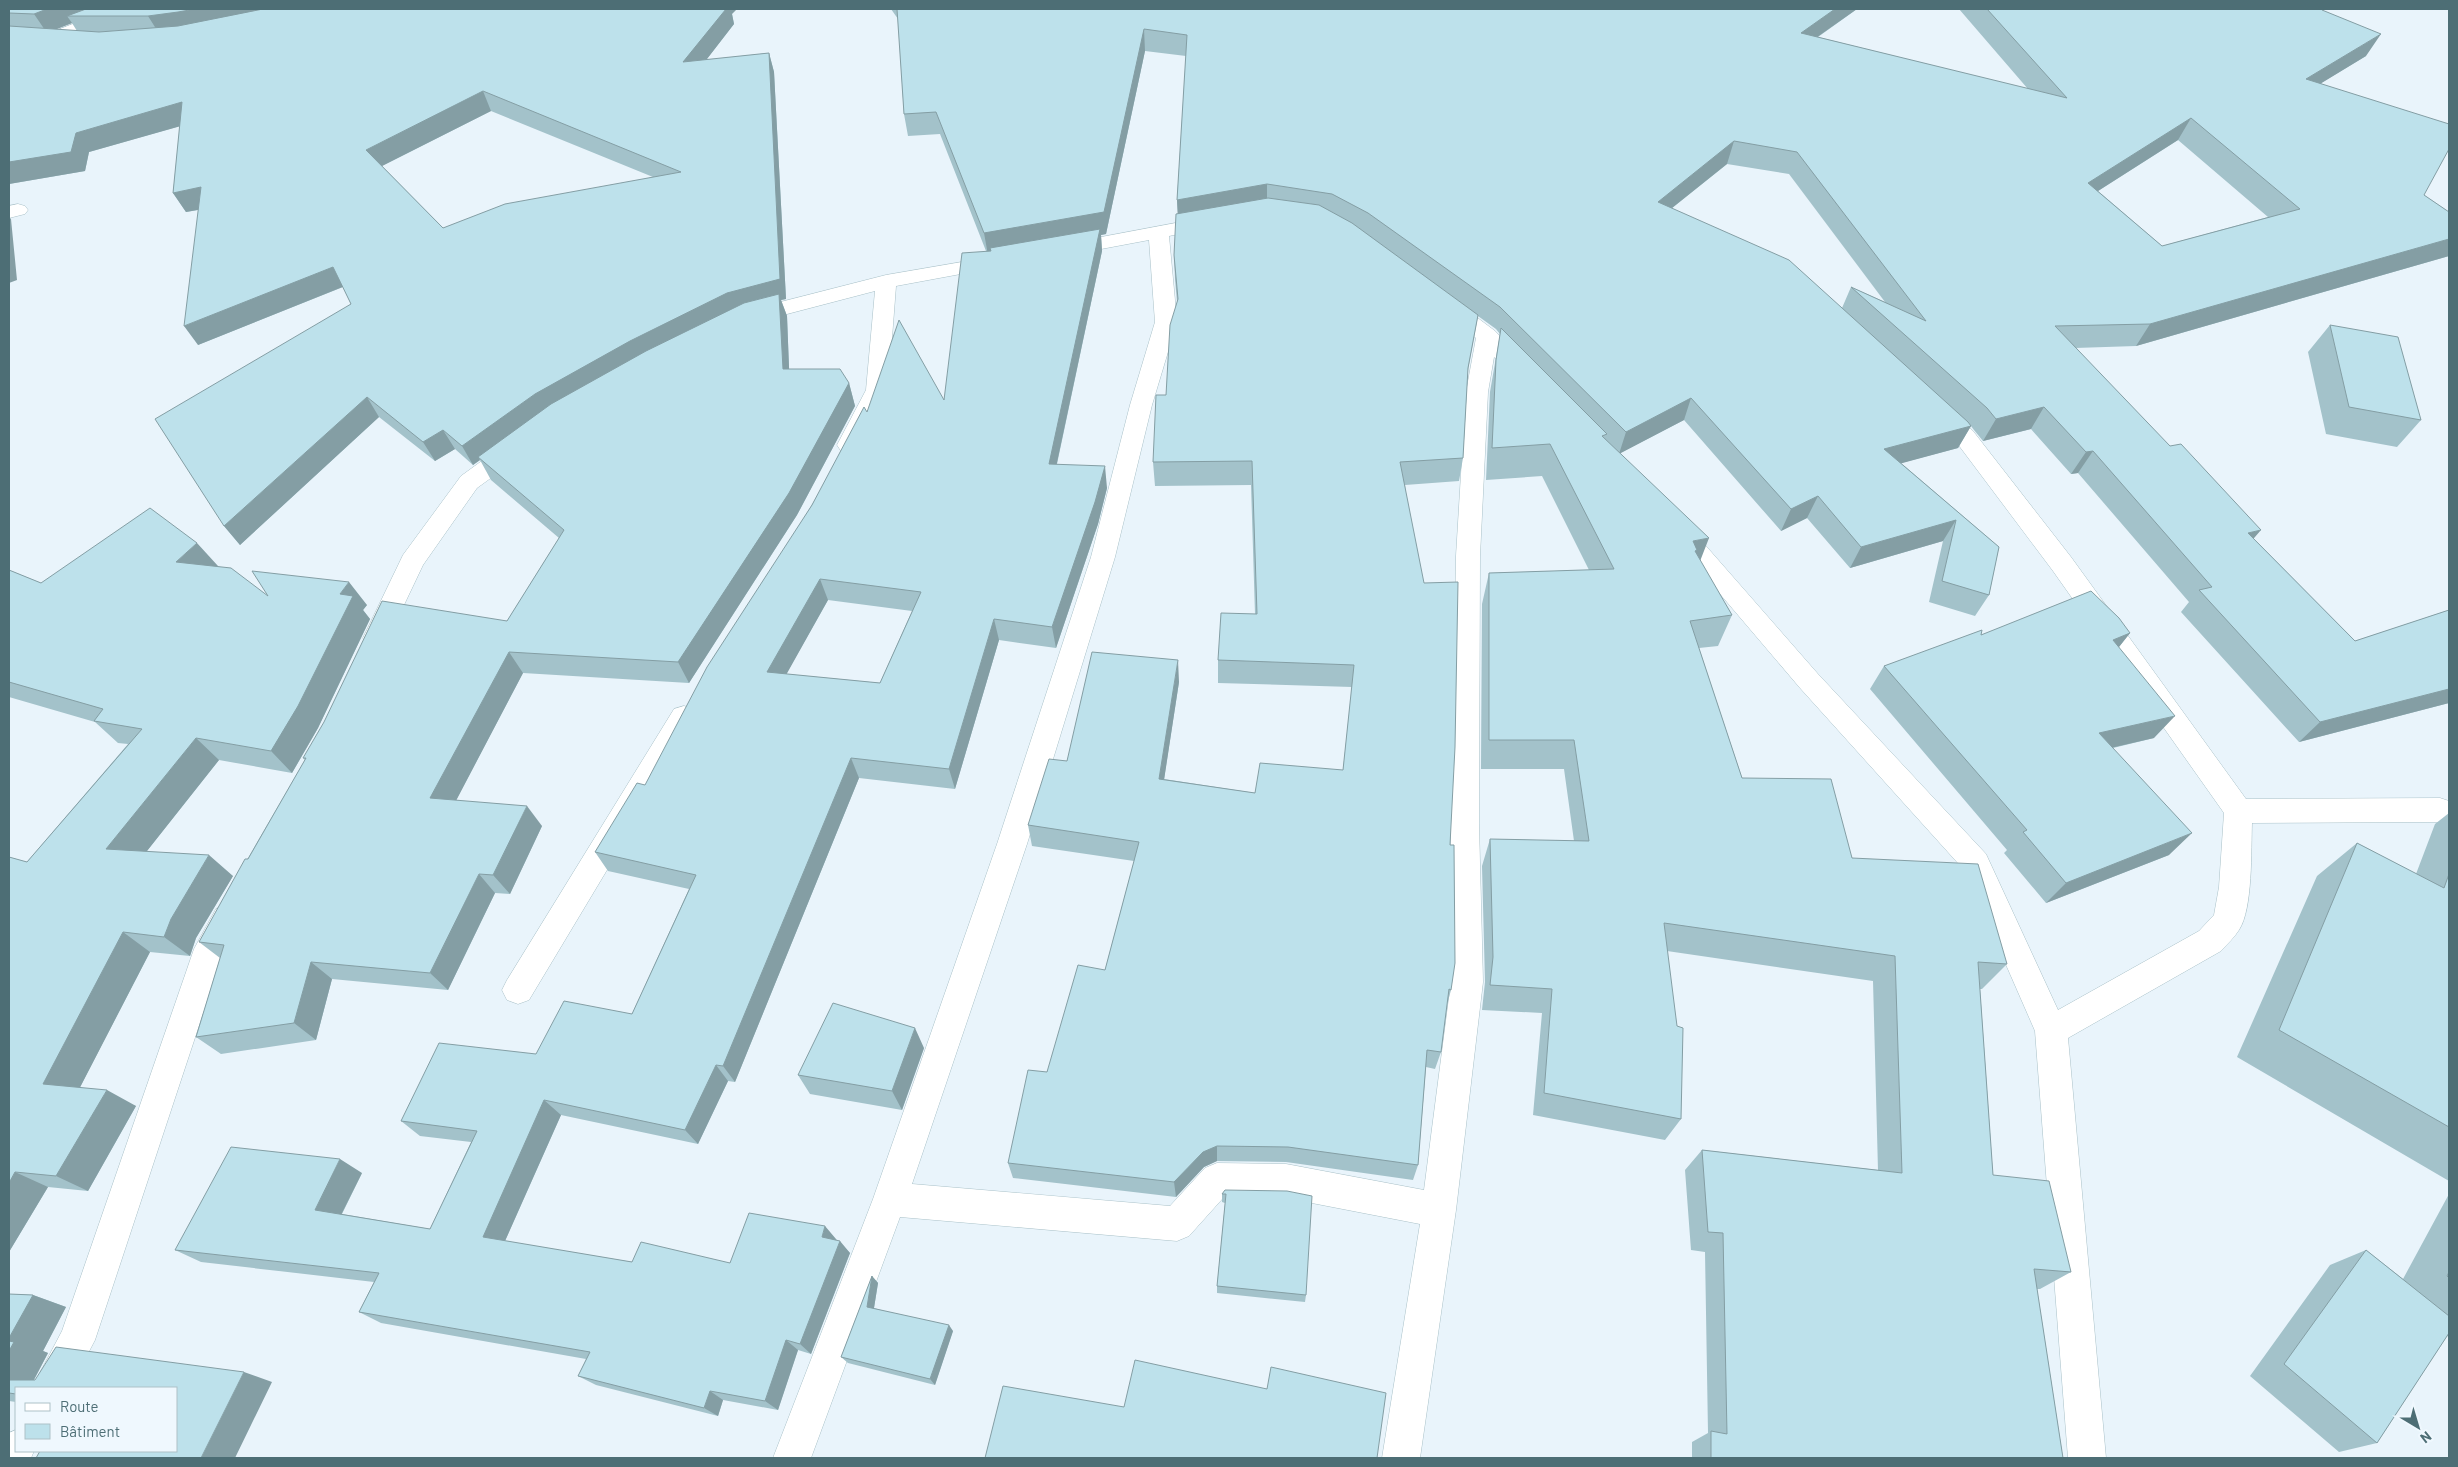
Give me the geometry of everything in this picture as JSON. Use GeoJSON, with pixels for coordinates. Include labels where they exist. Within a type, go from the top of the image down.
{"type":"FeatureCollection","features":[{"type":"Feature","properties":{"kind":"street"},"geometry":{"type":"LineString","coordinates":[[9,56],[126,9]]}},
{"type":"Feature","properties":{"kind":"street"},"geometry":{"type":"LineString","coordinates":[[9,38],[84,43]]}},
{"type":"Feature","properties":{"kind":"street"},"geometry":{"type":"LineString","coordinates":[[726,328],[743,319],[886,281],[1232,219]]}},
{"type":"Feature","properties":{"kind":"street"},"geometry":{"type":"LineString","coordinates":[[792,1458],[890,1199],[1012,844],[1103,557],[1141,405],[1166,322],[1159,233]]}},
{"type":"Feature","properties":{"kind":"street"},"geometry":{"type":"LineString","coordinates":[[836,468],[877,390],[886,281]]}},
{"type":"Feature","properties":{"kind":"street"},"geometry":{"type":"LineString","coordinates":[[1428,292],[1487,336],[1542,391]]}},
{"type":"Feature","properties":{"kind":"street"},"geometry":{"type":"LineString","coordinates":[[1401,1458],[1439,1210],[1466,982],[1465,824],[1468,556],[1477,392],[1487,336]]}},
{"type":"Feature","properties":{"kind":"street"},"geometry":{"type":"LineString","coordinates":[[1921,396],[1965,437],[2062,564],[2238,811],[2234,887],[2228,921],[2210,940],[2051,1031]]}},
{"type":"Feature","properties":{"kind":"street"},"geometry":{"type":"LineString","coordinates":[[364,664],[412,561],[470,482],[531,437]]}},
{"type":"Feature","properties":{"kind":"street"},"geometry":{"type":"LineString","coordinates":[[1658,510],[1698,551],[1809,681],[1976,863],[2051,1031],[2087,1458]]}},
{"type":"Feature","properties":{"kind":"street"},"geometry":{"type":"LineString","coordinates":[[518,990],[696,696]]}},
{"type":"Feature","properties":{"kind":"street"},"geometry":{"type":"LineString","coordinates":[[2238,811],[2440,810]]}},
{"type":"Feature","properties":{"kind":"street"},"geometry":{"type":"LineString","coordinates":[[51,1387],[77,1340],[209,949],[238,898]]}},
{"type":"Feature","properties":{"kind":"street"},"geometry":{"type":"LineString","coordinates":[[890,1199],[1177,1224],[1216,1180],[1286,1181],[1439,1210]]}},
{"type":"Feature","properties":{"kind":"building"},"geometry":{"type":"Polygon","coordinates":[[[9,9],[47,9],[34,14],[9,13],[9,9]]]}},
{"type":"Feature","properties":{"kind":"building"},"geometry":{"type":"Polygon","coordinates":[[[86,9],[195,9],[148,16],[67,16],[86,9]]]}},
{"type":"Feature","properties":{"kind":"building"},"geometry":{"type":"Polygon","coordinates":[[[263,9],[726,9],[683,62],[769,53],[780,279],[727,293],[630,341],[535,394],[462,446],[443,430],[423,442],[367,397],[224,526],[155,419],[351,304],[333,267],[184,326],[201,187],[173,193],[182,102],[76,133],[71,152],[9,162],[9,26],[99,32],[178,26],[263,9]],[[483,91],[366,150],[443,228],[505,204],[681,172],[483,91]]]}},
{"type":"Feature","properties":{"kind":"building"},"geometry":{"type":"Polygon","coordinates":[[[897,9],[1835,9],[1801,33],[2067,98],[1987,9],[2322,9],[2381,34],[2306,79],[2449,124],[2449,149],[2424,195],[2449,212],[2449,239],[2150,324],[2055,326],[2170,446],[2181,444],[2261,530],[2248,533],[2355,641],[2449,610],[2449,689],[2320,722],[2199,590],[2212,587],[2093,451],[2086,452],[2044,407],[1996,419],[1987,408],[1851,287],[1926,321],[1797,152],[1734,141],[1658,202],[1789,260],[1968,422],[1971,426],[1884,449],[1999,547],[1989,595],[1942,581],[1956,520],[1861,547],[1818,496],[1791,509],[1691,398],[1626,432],[1500,307],[1368,213],[1332,194],[1267,184],[1177,200],[1187,35],[1144,29],[1104,212],[984,233],[936,112],[904,114],[897,9]],[[2191,118],[2088,183],[2162,246],[2300,209],[2191,118]]]}},
{"type":"Feature","properties":{"kind":"building"},"geometry":{"type":"Polygon","coordinates":[[[1268,198],[1319,205],[1352,223],[1478,315],[1468,368],[1463,458],[1400,462],[1424,583],[1458,582],[1455,747],[1450,845],[1454,845],[1455,963],[1451,990],[1449,989],[1441,1052],[1427,1050],[1418,1165],[1288,1147],[1217,1146],[1203,1152],[1174,1182],[1008,1163],[1028,1070],[1047,1072],[1078,965],[1105,970],[1139,842],[1028,825],[1049,759],[1067,761],[1092,652],[1178,660],[1159,779],[1255,793],[1260,763],[1343,770],[1354,665],[1218,660],[1221,613],[1257,614],[1252,461],[1153,462],[1156,395],[1166,395],[1170,325],[1178,299],[1174,255],[1176,214],[1268,198]]]}},
{"type":"Feature","properties":{"kind":"building"},"geometry":{"type":"Polygon","coordinates":[[[1100,229],[1049,464],[1105,466],[1095,502],[1052,627],[994,619],[949,769],[851,758],[723,1066],[716,1065],[685,1130],[544,1100],[483,1237],[632,1262],[641,1242],[730,1263],[749,1213],[825,1226],[822,1237],[840,1241],[800,1344],[786,1340],[765,1401],[710,1391],[704,1408],[578,1376],[590,1352],[359,1312],[379,1273],[175,1250],[231,1147],[340,1159],[315,1210],[430,1229],[477,1131],[401,1121],[439,1043],[536,1054],[564,1001],[632,1014],[696,875],[595,852],[637,783],[645,785],[707,667],[812,505],[864,407],[867,412],[899,320],[944,400],[962,253],[991,251],[990,248],[1100,229]],[[820,579],[767,672],[880,683],[921,592],[820,579]]]}},
{"type":"Feature","properties":{"kind":"building"},"geometry":{"type":"Polygon","coordinates":[[[779,294],[783,369],[840,369],[849,383],[789,493],[678,662],[509,652],[430,798],[527,806],[493,875],[479,874],[430,973],[311,962],[294,1023],[196,1037],[224,945],[199,942],[245,859],[248,859],[306,758],[303,758],[324,722],[382,601],[507,621],[564,530],[478,457],[551,404],[646,351],[744,303],[779,294]]]}},
{"type":"Feature","properties":{"kind":"building"},"geometry":{"type":"Polygon","coordinates":[[[2330,325],[2398,337],[2421,420],[2349,407],[2330,325]]]}},
{"type":"Feature","properties":{"kind":"building"},"geometry":{"type":"Polygon","coordinates":[[[1501,328],[1607,434],[1602,436],[1709,538],[1693,541],[1697,550],[1695,551],[1732,615],[1690,621],[1742,778],[1831,779],[1852,858],[1978,864],[2007,964],[1978,962],[1993,1175],[2049,1181],[2071,1272],[2034,1269],[2063,1458],[1711,1458],[1711,1431],[1727,1434],[1723,1233],[1708,1232],[1702,1150],[1902,1173],[1895,956],[1664,923],[1677,1026],[1683,1028],[1681,1119],[1544,1093],[1552,989],[1490,985],[1493,957],[1490,839],[1589,841],[1574,740],[1489,740],[1489,573],[1614,569],[1550,444],[1492,448],[1496,360],[1501,328]]]}},
{"type":"Feature","properties":{"kind":"building"},"geometry":{"type":"Polygon","coordinates":[[[150,508],[197,543],[176,562],[231,568],[268,596],[252,571],[349,582],[340,594],[353,596],[298,706],[271,751],[196,738],[106,849],[209,855],[171,919],[164,937],[123,932],[43,1084],[107,1090],[56,1176],[15,1172],[9,1183],[9,857],[27,862],[142,729],[94,721],[103,709],[9,682],[9,570],[41,583],[150,508]]]}},
{"type":"Feature","properties":{"kind":"building"},"geometry":{"type":"Polygon","coordinates":[[[2091,591],[2119,618],[2130,633],[2113,640],[2175,716],[2099,733],[2192,833],[2066,883],[2023,832],[2027,830],[1884,666],[1982,630],[1981,635],[2091,591]]]}},
{"type":"Feature","properties":{"kind":"building"},"geometry":{"type":"Polygon","coordinates":[[[2357,843],[2444,888],[2449,874],[2449,1127],[2279,1030],[2357,843]]]}},
{"type":"Feature","properties":{"kind":"building"},"geometry":{"type":"Polygon","coordinates":[[[833,1003],[915,1028],[892,1091],[798,1075],[833,1003]]]}},
{"type":"Feature","properties":{"kind":"building"},"geometry":{"type":"Polygon","coordinates":[[[1225,1190],[1287,1191],[1312,1196],[1306,1295],[1217,1286],[1226,1194],[1222,1194],[1225,1190]]]}},
{"type":"Feature","properties":{"kind":"building"},"geometry":{"type":"Polygon","coordinates":[[[2366,1250],[2449,1316],[2449,1333],[2377,1443],[2284,1364],[2366,1250]]]}},
{"type":"Feature","properties":{"kind":"building"},"geometry":{"type":"Polygon","coordinates":[[[872,1276],[867,1307],[949,1325],[930,1379],[841,1357],[872,1276]]]}},
{"type":"Feature","properties":{"kind":"building"},"geometry":{"type":"Polygon","coordinates":[[[9,1294],[33,1295],[9,1338],[9,1294]]]}},
{"type":"Feature","properties":{"kind":"building"},"geometry":{"type":"Polygon","coordinates":[[[9,1341],[14,1342],[9,1351],[9,1341]]]}},
{"type":"Feature","properties":{"kind":"building"},"geometry":{"type":"Polygon","coordinates":[[[56,1347],[244,1372],[201,1458],[36,1458],[39,1452],[178,1452],[178,1387],[15,1387],[15,1394],[9,1393],[9,1380],[35,1380],[56,1347]]]}},
{"type":"Feature","properties":{"kind":"building"},"geometry":{"type":"Polygon","coordinates":[[[1135,1360],[1267,1389],[1271,1367],[1386,1393],[1377,1458],[985,1458],[1003,1386],[1124,1407],[1135,1360]]]}}]}
